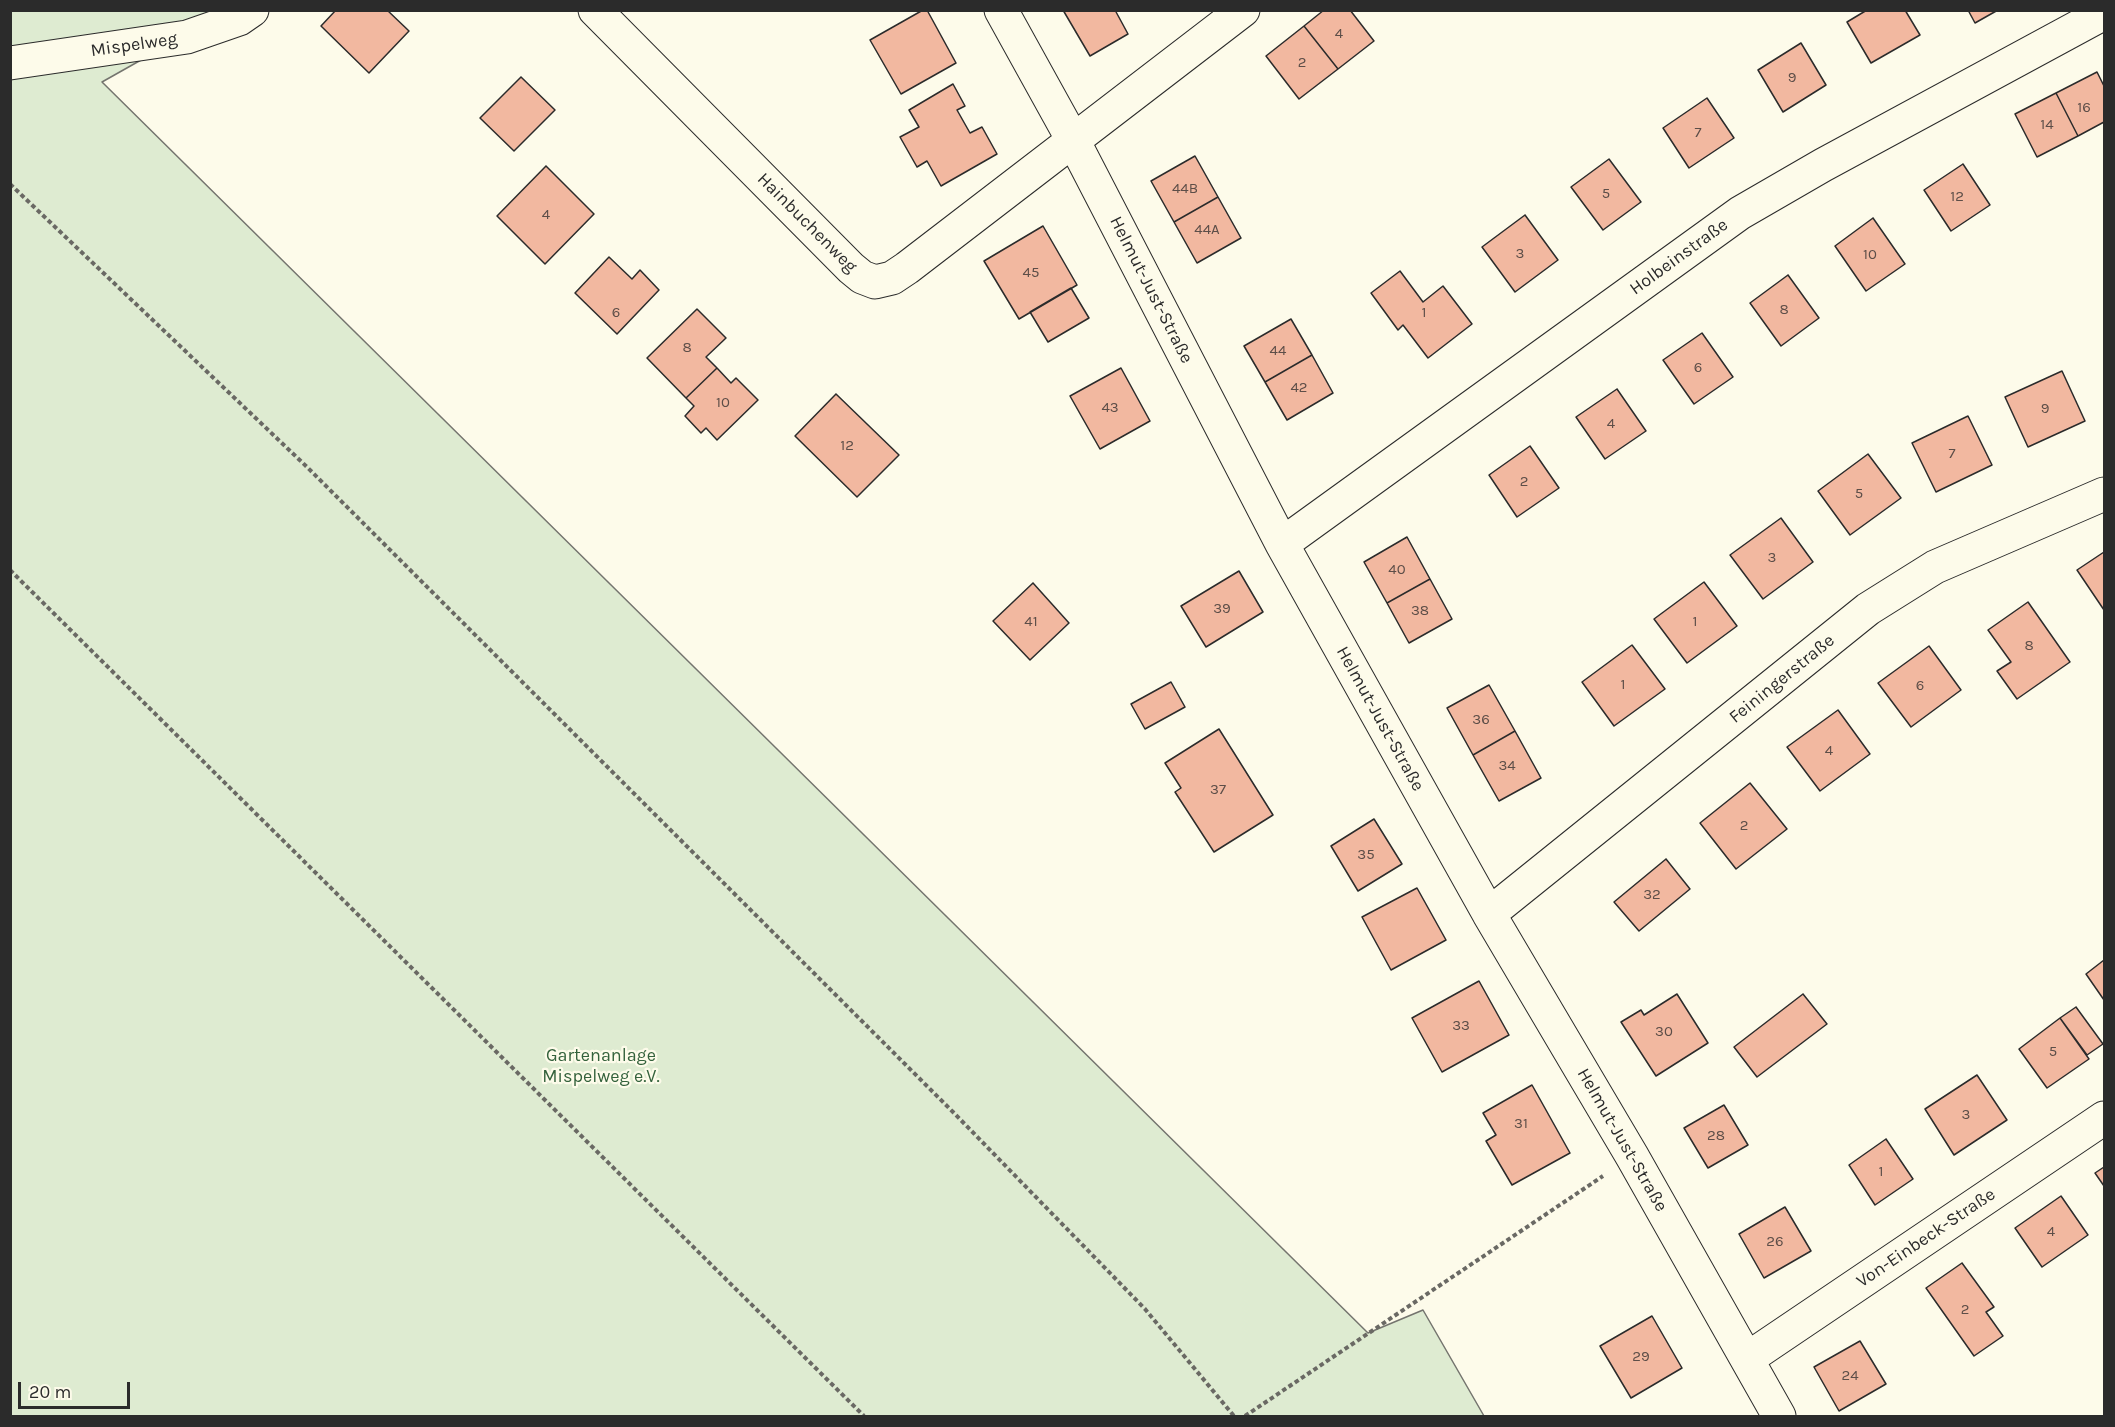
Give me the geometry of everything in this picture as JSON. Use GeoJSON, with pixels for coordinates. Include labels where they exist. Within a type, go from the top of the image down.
{"type":"FeatureCollection","features":[{"type":"Feature","properties":{"kind":"street","name":"Hainbuchenweg"},"geometry":{"type":"LineString","coordinates":[[595,10],[850,268],[862,277],[875,282],[892,278],[907,268],[1074,142]]}},
{"type":"Feature","properties":{"kind":"street","name":"Helmut-Just-Straße"},"geometry":{"type":"LineString","coordinates":[[1000,10],[1074,142],[1282,544],[1489,914],[1632,1156],[1779,1416]]}},
{"type":"Feature","properties":{"kind":"street"},"geometry":{"type":"LineString","coordinates":[[1074,142],[1243,10]]}},
{"type":"Feature","properties":{"kind":"street","name":"Mispelweg"},"geometry":{"type":"LineString","coordinates":[[10,63],[187,37],[241,13]]}},
{"type":"Feature","properties":{"kind":"street","name":"Holbeinstraße"},"geometry":{"type":"LineString","coordinates":[[1282,544],[1740,213],[1823,165],[2104,13]]}},
{"type":"Feature","properties":{"kind":"street","name":"Feiningerstraße"},"geometry":{"type":"LineString","coordinates":[[1489,914],[1868,609],[1935,567],[2104,494]]}},
{"type":"Feature","properties":{"kind":"street","name":"Von-Einbeck-Straße"},"geometry":{"type":"LineString","coordinates":[[1747,1359],[2104,1118]]}},
{"type":"Feature","properties":{"kind":"path"},"geometry":{"type":"LineString","coordinates":[[10,184],[307,467],[953,1112],[1145,1309],[1234,1416]]}},
{"type":"Feature","properties":{"kind":"path"},"geometry":{"type":"LineString","coordinates":[[10,570],[864,1416]]}},
{"type":"Feature","properties":{"kind":"path"},"geometry":{"type":"LineString","coordinates":[[1245,1416],[1632,1156]]}},
{"type":"Feature","properties":{"kind":"green space","name":"Gartenanlage Mispelweg e.V."},"geometry":{"type":"Polygon","coordinates":[[[10,11],[228,11],[102,82],[1368,1333],[1423,1310],[1484,1416],[11,1416],[10,11]]]}},
{"type":"Feature","properties":{"kind":"building"},"geometry":{"type":"Polygon","coordinates":[[[336,10],[387,10],[409,31],[369,73],[321,26],[336,10]]]}},
{"type":"Feature","properties":{"kind":"building"},"geometry":{"type":"Polygon","coordinates":[[[923,10],[927,10],[956,63],[901,94],[870,40],[923,10]]]}},
{"type":"Feature","properties":{"kind":"building"},"geometry":{"type":"Polygon","coordinates":[[[1063,10],[1115,10],[1128,34],[1090,56],[1063,10]]]}},
{"type":"Feature","properties":{"kind":"building"},"geometry":{"type":"Polygon","coordinates":[[[1324,10],[1350,10],[1374,41],[1338,69],[1304,26],[1324,10]]]}},
{"type":"Feature","properties":{"kind":"building"},"geometry":{"type":"Polygon","coordinates":[[[1867,10],[1905,10],[1920,35],[1871,63],[1847,22],[1867,10]]]}},
{"type":"Feature","properties":{"kind":"building"},"geometry":{"type":"Polygon","coordinates":[[[1968,10],[1998,10],[1975,23],[1968,10]]]}},
{"type":"Feature","properties":{"kind":"building"},"geometry":{"type":"Polygon","coordinates":[[[1304,26],[1338,69],[1299,99],[1266,56],[1304,26]]]}},
{"type":"Feature","properties":{"kind":"building"},"geometry":{"type":"Polygon","coordinates":[[[1801,43],[1826,85],[1783,112],[1758,70],[1801,43]]]}},
{"type":"Feature","properties":{"kind":"building"},"geometry":{"type":"Polygon","coordinates":[[[2097,72],[2104,86],[2104,122],[2078,136],[2056,93],[2097,72]]]}},
{"type":"Feature","properties":{"kind":"building"},"geometry":{"type":"Polygon","coordinates":[[[521,77],[555,110],[514,151],[480,118],[521,77]]]}},
{"type":"Feature","properties":{"kind":"building"},"geometry":{"type":"Polygon","coordinates":[[[953,84],[965,106],[957,110],[970,133],[982,127],[997,154],[941,186],[927,161],[917,167],[900,137],[919,127],[909,110],[953,84]]]}},
{"type":"Feature","properties":{"kind":"building"},"geometry":{"type":"Polygon","coordinates":[[[2056,93],[2078,136],[2037,157],[2015,114],[2056,93]]]}},
{"type":"Feature","properties":{"kind":"building"},"geometry":{"type":"Polygon","coordinates":[[[1707,98],[1734,138],[1689,168],[1663,128],[1707,98]]]}},
{"type":"Feature","properties":{"kind":"building"},"geometry":{"type":"Polygon","coordinates":[[[1195,156],[1218,197],[1174,222],[1151,181],[1195,156]]]}},
{"type":"Feature","properties":{"kind":"building"},"geometry":{"type":"Polygon","coordinates":[[[1609,159],[1641,202],[1603,230],[1571,187],[1609,159]]]}},
{"type":"Feature","properties":{"kind":"building"},"geometry":{"type":"Polygon","coordinates":[[[1963,164],[1990,205],[1951,231],[1924,190],[1963,164]]]}},
{"type":"Feature","properties":{"kind":"building"},"geometry":{"type":"Polygon","coordinates":[[[546,166],[594,214],[545,264],[497,216],[546,166]]]}},
{"type":"Feature","properties":{"kind":"building"},"geometry":{"type":"Polygon","coordinates":[[[1218,197],[1241,238],[1197,263],[1174,222],[1218,197]]]}},
{"type":"Feature","properties":{"kind":"building"},"geometry":{"type":"Polygon","coordinates":[[[1525,215],[1558,260],[1515,292],[1482,247],[1525,215]]]}},
{"type":"Feature","properties":{"kind":"building"},"geometry":{"type":"Polygon","coordinates":[[[1873,218],[1905,264],[1866,291],[1835,246],[1873,218]]]}},
{"type":"Feature","properties":{"kind":"building"},"geometry":{"type":"Polygon","coordinates":[[[1043,226],[1077,285],[1019,319],[984,261],[1043,226]]]}},
{"type":"Feature","properties":{"kind":"building"},"geometry":{"type":"Polygon","coordinates":[[[609,257],[632,279],[640,270],[659,290],[617,334],[575,293],[609,257]]]}},
{"type":"Feature","properties":{"kind":"building"},"geometry":{"type":"Polygon","coordinates":[[[1400,271],[1423,302],[1443,286],[1472,324],[1428,358],[1403,325],[1398,330],[1371,293],[1400,271]]]}},
{"type":"Feature","properties":{"kind":"building"},"geometry":{"type":"Polygon","coordinates":[[[1788,275],[1819,318],[1781,346],[1750,303],[1788,275]]]}},
{"type":"Feature","properties":{"kind":"building"},"geometry":{"type":"Polygon","coordinates":[[[1071,288],[1089,318],[1048,342],[1030,312],[1071,288]]]}},
{"type":"Feature","properties":{"kind":"building"},"geometry":{"type":"Polygon","coordinates":[[[697,309],[726,338],[706,357],[717,368],[686,398],[647,358],[697,309]]]}},
{"type":"Feature","properties":{"kind":"building"},"geometry":{"type":"Polygon","coordinates":[[[1291,319],[1312,355],[1265,382],[1244,346],[1291,319]]]}},
{"type":"Feature","properties":{"kind":"building"},"geometry":{"type":"Polygon","coordinates":[[[1702,333],[1733,377],[1694,404],[1663,360],[1702,333]]]}},
{"type":"Feature","properties":{"kind":"building"},"geometry":{"type":"Polygon","coordinates":[[[1312,355],[1333,393],[1287,420],[1265,382],[1312,355]]]}},
{"type":"Feature","properties":{"kind":"building"},"geometry":{"type":"Polygon","coordinates":[[[717,368],[731,383],[736,378],[758,400],[717,440],[706,428],[701,433],[685,416],[694,406],[686,398],[717,368]]]}},
{"type":"Feature","properties":{"kind":"building"},"geometry":{"type":"Polygon","coordinates":[[[1121,368],[1150,421],[1100,449],[1070,396],[1121,368]]]}},
{"type":"Feature","properties":{"kind":"building"},"geometry":{"type":"Polygon","coordinates":[[[2062,371],[2085,421],[2028,447],[2005,397],[2062,371]]]}},
{"type":"Feature","properties":{"kind":"building"},"geometry":{"type":"Polygon","coordinates":[[[1617,389],[1646,431],[1605,459],[1576,417],[1617,389]]]}},
{"type":"Feature","properties":{"kind":"building"},"geometry":{"type":"Polygon","coordinates":[[[836,394],[899,455],[857,497],[795,436],[836,394]]]}},
{"type":"Feature","properties":{"kind":"building"},"geometry":{"type":"Polygon","coordinates":[[[1968,416],[1992,465],[1936,492],[1912,443],[1968,416]]]}},
{"type":"Feature","properties":{"kind":"building"},"geometry":{"type":"Polygon","coordinates":[[[1530,446],[1559,488],[1517,517],[1489,475],[1530,446]]]}},
{"type":"Feature","properties":{"kind":"building"},"geometry":{"type":"Polygon","coordinates":[[[1868,454],[1901,498],[1850,535],[1818,491],[1868,454]]]}},
{"type":"Feature","properties":{"kind":"building"},"geometry":{"type":"Polygon","coordinates":[[[1781,518],[1813,562],[1763,599],[1730,555],[1781,518]]]}},
{"type":"Feature","properties":{"kind":"building"},"geometry":{"type":"Polygon","coordinates":[[[1407,537],[1430,579],[1387,603],[1364,562],[1407,537]]]}},
{"type":"Feature","properties":{"kind":"building"},"geometry":{"type":"Polygon","coordinates":[[[2104,552],[2104,610],[2077,570],[2104,552]]]}},
{"type":"Feature","properties":{"kind":"building"},"geometry":{"type":"Polygon","coordinates":[[[1239,571],[1263,612],[1206,647],[1181,606],[1239,571]]]}},
{"type":"Feature","properties":{"kind":"building"},"geometry":{"type":"Polygon","coordinates":[[[1430,579],[1452,619],[1409,643],[1387,603],[1430,579]]]}},
{"type":"Feature","properties":{"kind":"building"},"geometry":{"type":"Polygon","coordinates":[[[1704,582],[1737,626],[1687,663],[1654,619],[1704,582]]]}},
{"type":"Feature","properties":{"kind":"building"},"geometry":{"type":"Polygon","coordinates":[[[1033,583],[1069,623],[1030,660],[993,621],[1033,583]]]}},
{"type":"Feature","properties":{"kind":"building"},"geometry":{"type":"Polygon","coordinates":[[[2028,602],[2070,662],[2017,699],[1997,671],[2011,662],[1988,630],[2028,602]]]}},
{"type":"Feature","properties":{"kind":"building"},"geometry":{"type":"Polygon","coordinates":[[[1632,645],[1665,689],[1614,726],[1582,682],[1632,645]]]}},
{"type":"Feature","properties":{"kind":"building"},"geometry":{"type":"Polygon","coordinates":[[[1929,646],[1961,690],[1911,727],[1878,683],[1929,646]]]}},
{"type":"Feature","properties":{"kind":"building"},"geometry":{"type":"Polygon","coordinates":[[[1171,682],[1185,707],[1145,729],[1131,704],[1171,682]]]}},
{"type":"Feature","properties":{"kind":"building"},"geometry":{"type":"Polygon","coordinates":[[[1489,685],[1515,731],[1473,755],[1447,708],[1489,685]]]}},
{"type":"Feature","properties":{"kind":"building"},"geometry":{"type":"Polygon","coordinates":[[[1838,710],[1870,754],[1820,791],[1787,747],[1838,710]]]}},
{"type":"Feature","properties":{"kind":"building"},"geometry":{"type":"Polygon","coordinates":[[[1219,729],[1273,815],[1214,852],[1175,792],[1181,788],[1165,763],[1219,729]]]}},
{"type":"Feature","properties":{"kind":"building"},"geometry":{"type":"Polygon","coordinates":[[[1515,731],[1541,778],[1499,801],[1473,755],[1515,731]]]}},
{"type":"Feature","properties":{"kind":"building"},"geometry":{"type":"Polygon","coordinates":[[[1750,783],[1787,829],[1736,869],[1700,823],[1750,783]]]}},
{"type":"Feature","properties":{"kind":"building"},"geometry":{"type":"Polygon","coordinates":[[[1374,819],[1402,864],[1358,891],[1331,846],[1374,819]]]}},
{"type":"Feature","properties":{"kind":"building"},"geometry":{"type":"Polygon","coordinates":[[[1666,859],[1690,889],[1639,931],[1614,902],[1666,859]]]}},
{"type":"Feature","properties":{"kind":"building"},"geometry":{"type":"Polygon","coordinates":[[[1417,888],[1446,940],[1391,970],[1362,917],[1417,888]]]}},
{"type":"Feature","properties":{"kind":"building"},"geometry":{"type":"Polygon","coordinates":[[[2104,960],[2104,1000],[2086,974],[2104,960]]]}},
{"type":"Feature","properties":{"kind":"building"},"geometry":{"type":"Polygon","coordinates":[[[1479,981],[1509,1035],[1442,1072],[1412,1018],[1479,981]]]}},
{"type":"Feature","properties":{"kind":"building"},"geometry":{"type":"Polygon","coordinates":[[[1677,994],[1708,1043],[1656,1076],[1621,1022],[1641,1010],[1644,1015],[1677,994]]]}},
{"type":"Feature","properties":{"kind":"building"},"geometry":{"type":"Polygon","coordinates":[[[1803,994],[1827,1024],[1757,1077],[1734,1047],[1803,994]]]}},
{"type":"Feature","properties":{"kind":"building"},"geometry":{"type":"Polygon","coordinates":[[[2076,1007],[2103,1044],[2087,1055],[2060,1018],[2076,1007]]]}},
{"type":"Feature","properties":{"kind":"building"},"geometry":{"type":"Polygon","coordinates":[[[2060,1018],[2089,1059],[2047,1088],[2019,1049],[2060,1018]]]}},
{"type":"Feature","properties":{"kind":"building"},"geometry":{"type":"Polygon","coordinates":[[[1977,1075],[2007,1120],[1954,1155],[1925,1109],[1977,1075]]]}},
{"type":"Feature","properties":{"kind":"building"},"geometry":{"type":"Polygon","coordinates":[[[1532,1085],[1570,1153],[1512,1185],[1486,1141],[1496,1135],[1483,1113],[1532,1085]]]}},
{"type":"Feature","properties":{"kind":"building"},"geometry":{"type":"Polygon","coordinates":[[[1724,1105],[1748,1145],[1708,1168],[1684,1128],[1724,1105]]]}},
{"type":"Feature","properties":{"kind":"building"},"geometry":{"type":"Polygon","coordinates":[[[1886,1139],[1913,1179],[1875,1205],[1849,1165],[1886,1139]]]}},
{"type":"Feature","properties":{"kind":"building"},"geometry":{"type":"Polygon","coordinates":[[[2104,1167],[2104,1186],[2095,1173],[2104,1167]]]}},
{"type":"Feature","properties":{"kind":"building"},"geometry":{"type":"Polygon","coordinates":[[[2061,1196],[2088,1235],[2042,1267],[2015,1228],[2061,1196]]]}},
{"type":"Feature","properties":{"kind":"building"},"geometry":{"type":"Polygon","coordinates":[[[1785,1207],[1811,1251],[1764,1278],[1739,1234],[1785,1207]]]}},
{"type":"Feature","properties":{"kind":"building"},"geometry":{"type":"Polygon","coordinates":[[[1962,1263],[1994,1307],[1986,1312],[2003,1336],[1974,1356],[1926,1288],[1962,1263]]]}},
{"type":"Feature","properties":{"kind":"building"},"geometry":{"type":"Polygon","coordinates":[[[1652,1316],[1682,1368],[1631,1398],[1600,1346],[1652,1316]]]}},
{"type":"Feature","properties":{"kind":"building"},"geometry":{"type":"Polygon","coordinates":[[[1860,1341],[1886,1384],[1839,1411],[1814,1367],[1860,1341]]]}}]}
